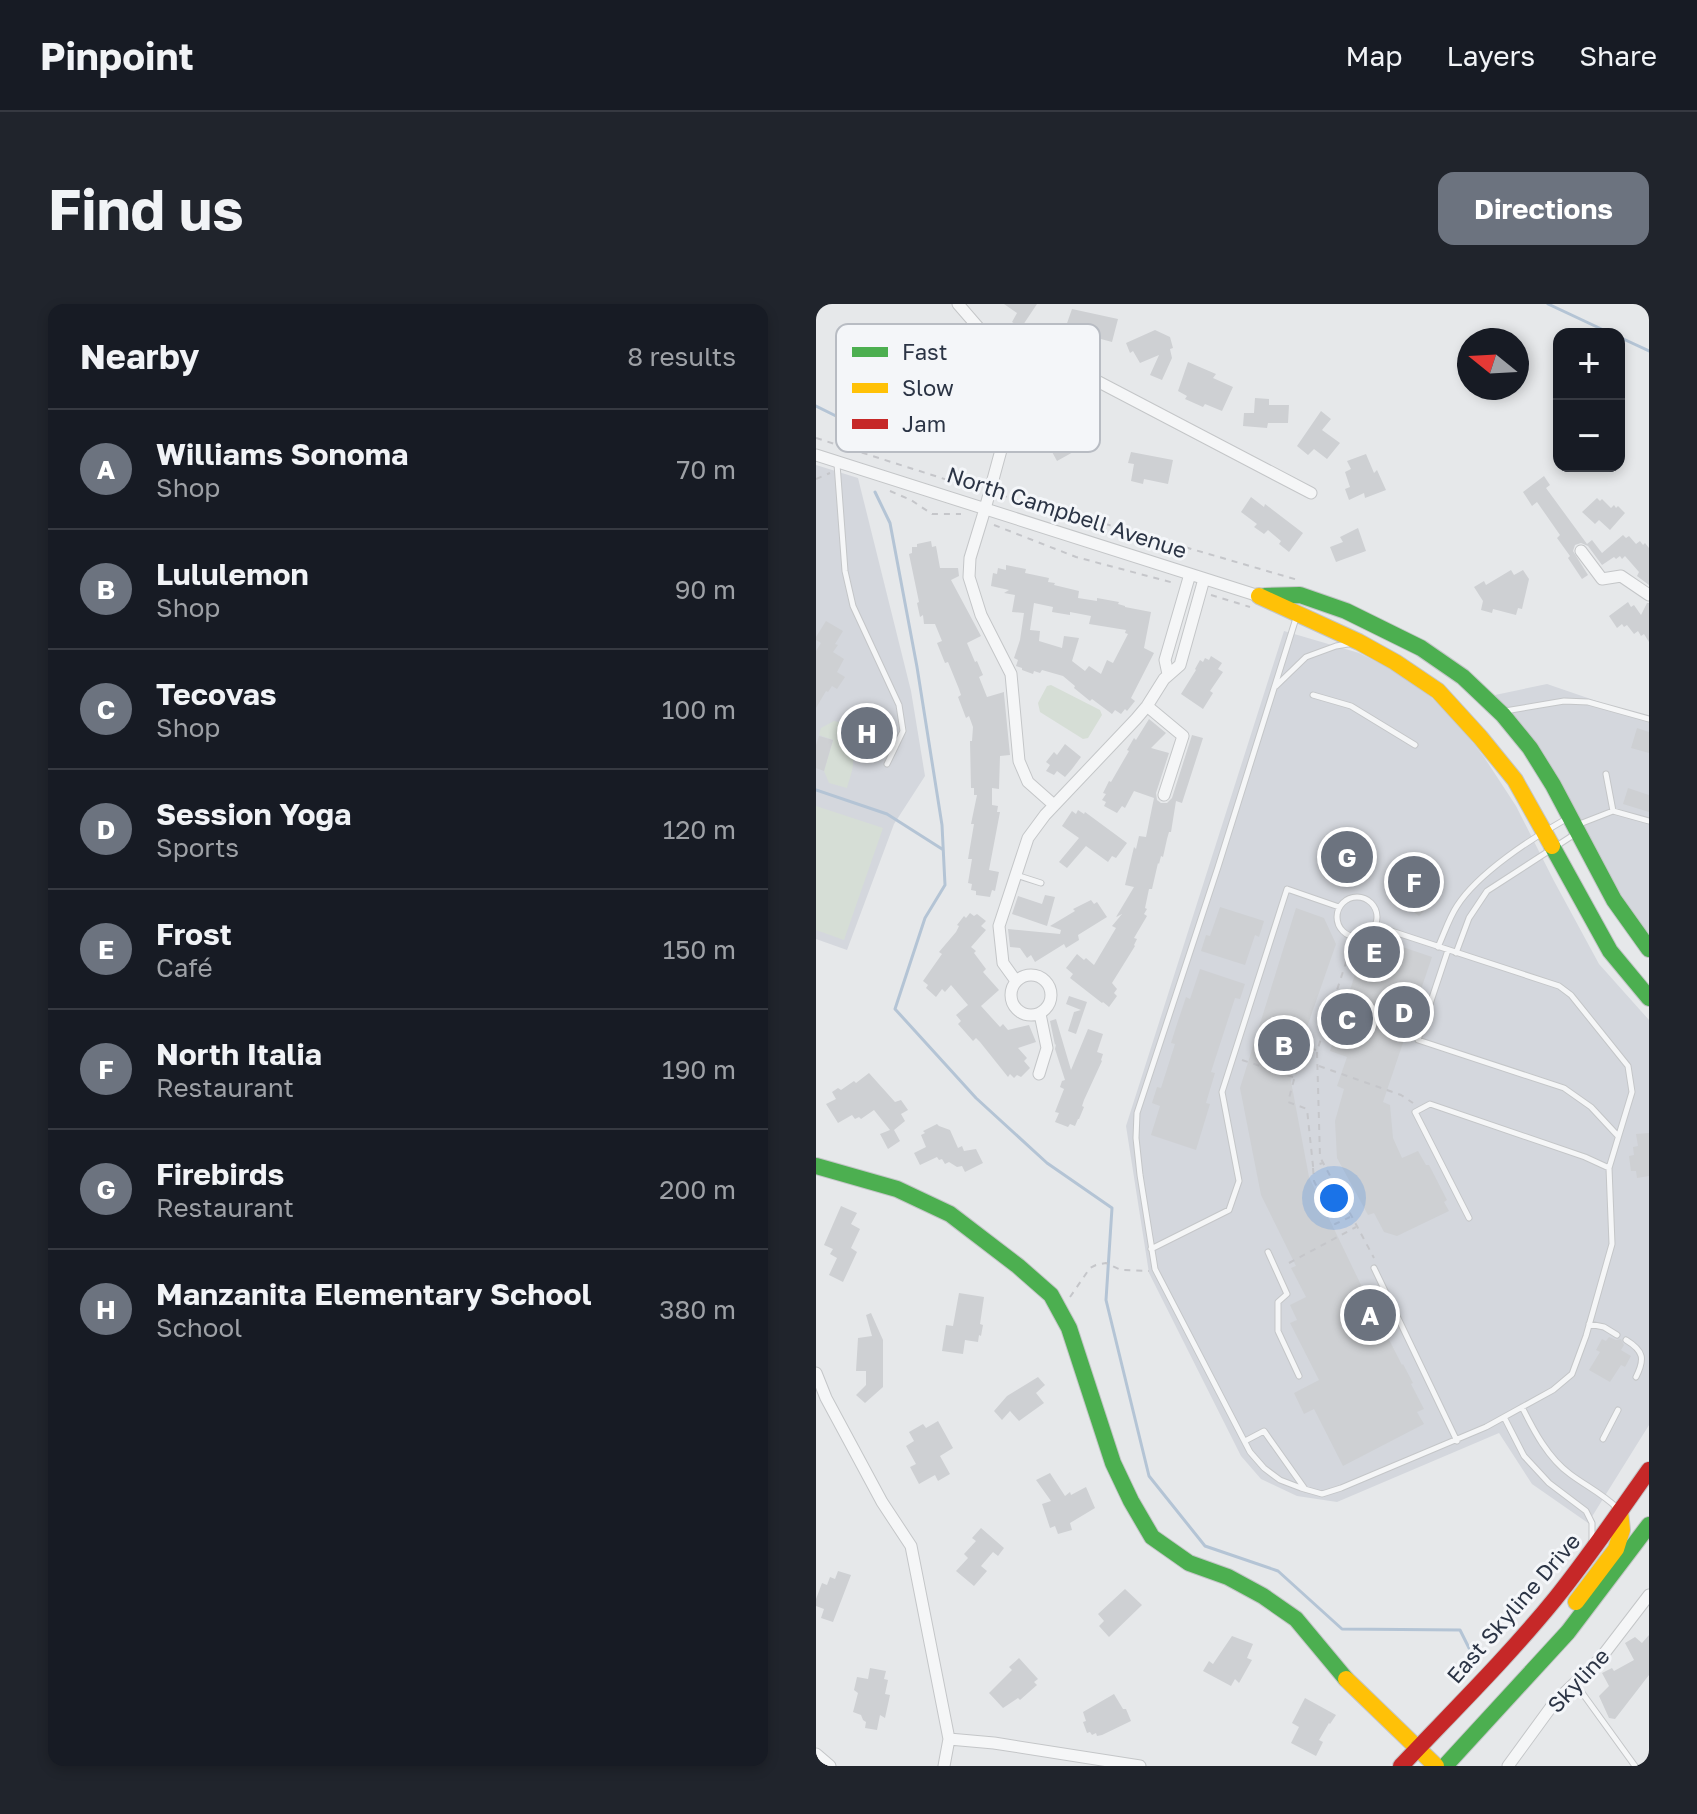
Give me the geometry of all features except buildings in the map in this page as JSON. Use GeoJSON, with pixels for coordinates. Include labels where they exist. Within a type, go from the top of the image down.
{"type":"FeatureCollection","features":[{"type":"Feature","properties":{"kind":"street"},"geometry":{"type":"LineString","coordinates":[[958,304],[975,324]]}},
{"type":"Feature","properties":{"kind":"street"},"geometry":{"type":"LineString","coordinates":[[1100,383],[1311,493]]}},
{"type":"Feature","properties":{"kind":"street"},"geometry":{"type":"LineString","coordinates":[[1000,452],[970,558],[969,577],[981,615],[1011,674],[1019,761],[1028,782],[1054,805]]}},
{"type":"Feature","properties":{"kind":"street","name":"North Campbell Avenue"},"geometry":{"type":"LineString","coordinates":[[816,455],[837,466],[985,509],[1204,579],[1297,615],[1359,642],[1395,662],[1438,691],[1515,780],[1610,951],[1649,998]]}},
{"type":"Feature","properties":{"kind":"street"},"geometry":{"type":"LineString","coordinates":[[1581,551],[1602,579],[1621,576],[1649,595]]}},
{"type":"Feature","properties":{"kind":"street"},"geometry":{"type":"LineString","coordinates":[[1168,674],[1165,660],[1190,574]]}},
{"type":"Feature","properties":{"kind":"street"},"geometry":{"type":"LineString","coordinates":[[1016,981],[1003,963],[999,926],[1028,838],[1054,805],[1147,706],[1168,674],[1180,665],[1204,579]]}},
{"type":"Feature","properties":{"kind":"street","name":"North Campbell Avenue"},"geometry":{"type":"LineString","coordinates":[[1258,602],[1302,590],[1421,648],[1460,675],[1500,712],[1530,748],[1614,900],[1641,929],[1649,949]]}},
{"type":"Feature","properties":{"kind":"street"},"geometry":{"type":"LineString","coordinates":[[1147,706],[1183,736],[1164,795]]}},
{"type":"Feature","properties":{"kind":"street"},"geometry":{"type":"LineString","coordinates":[[1035,975],[1046,981],[1052,993],[1051,1000],[1040,1014],[1026,1015],[1015,1007],[1011,994],[1016,981],[1035,975]]}},
{"type":"Feature","properties":{"kind":"street"},"geometry":{"type":"LineString","coordinates":[[1039,1074],[1047,1048],[1040,1014]]}},
{"type":"Feature","properties":{"kind":"street"},"geometry":{"type":"LineString","coordinates":[[816,1166],[897,1189],[950,1214],[1051,1295],[1069,1328],[1113,1463],[1152,1537],[1189,1563],[1228,1577],[1296,1619],[1342,1675],[1436,1766]]}},
{"type":"Feature","properties":{"kind":"street"},"geometry":{"type":"LineString","coordinates":[[816,1373],[826,1398],[882,1502],[911,1546],[949,1739],[944,1766]]}},
{"type":"Feature","properties":{"kind":"street","name":"East Skyline Drive"},"geometry":{"type":"LineString","coordinates":[[1401,1766],[1555,1599],[1649,1470]]}},
{"type":"Feature","properties":{"kind":"street"},"geometry":{"type":"LineString","coordinates":[[1496,1711],[1526,1666],[1616,1549],[1622,1530],[1620,1511]]}},
{"type":"Feature","properties":{"kind":"street"},"geometry":{"type":"LineString","coordinates":[[1445,1766],[1568,1632],[1649,1525]]}},
{"type":"Feature","properties":{"kind":"street","name":"Skyline"},"geometry":{"type":"LineString","coordinates":[[1508,1766],[1554,1703],[1600,1659],[1649,1595]]}},
{"type":"Feature","properties":{"kind":"street"},"geometry":{"type":"LineString","coordinates":[[949,1739],[1140,1766]]}},
{"type":"Feature","properties":{"kind":"street"},"geometry":{"type":"LineString","coordinates":[[816,1754],[830,1766]]}},
{"type":"Feature","properties":{"kind":"street"},"geometry":{"type":"LineString","coordinates":[[1084,1757],[1095,1766]]}},
{"type":"Feature","properties":{"kind":"lane"},"geometry":{"type":"LineString","coordinates":[[837,466],[845,571],[853,606],[899,705],[903,731],[887,764]]}},
{"type":"Feature","properties":{"kind":"lane"},"geometry":{"type":"LineString","coordinates":[[1302,590],[1276,687],[1137,1113],[1136,1138],[1155,1269],[1250,1452],[1280,1480],[1322,1494],[1457,1441],[1553,1390],[1572,1374],[1612,1244],[1609,1168],[1632,1092],[1628,1066],[1571,995],[1559,986],[1376,926]]}},
{"type":"Feature","properties":{"kind":"lane"},"geometry":{"type":"LineString","coordinates":[[1276,687],[1306,657],[1336,646],[1359,642]]}},
{"type":"Feature","properties":{"kind":"lane"},"geometry":{"type":"LineString","coordinates":[[1313,695],[1351,706],[1415,745]]}},
{"type":"Feature","properties":{"kind":"lane"},"geometry":{"type":"LineString","coordinates":[[1500,712],[1564,701],[1588,702],[1649,719]]}},
{"type":"Feature","properties":{"kind":"lane"},"geometry":{"type":"LineString","coordinates":[[1606,774],[1613,811]]}},
{"type":"Feature","properties":{"kind":"lane"},"geometry":{"type":"LineString","coordinates":[[1438,947],[1457,906],[1481,877],[1544,832],[1613,811],[1649,821]]}},
{"type":"Feature","properties":{"kind":"lane"},"geometry":{"type":"LineString","coordinates":[[1456,953],[1469,918],[1487,891],[1553,847],[1575,825]]}},
{"type":"Feature","properties":{"kind":"lane"},"geometry":{"type":"LineString","coordinates":[[1015,875],[1041,883]]}},
{"type":"Feature","properties":{"kind":"lane"},"geometry":{"type":"LineString","coordinates":[[1151,1249],[1229,1210],[1239,1181],[1222,1092],[1287,889],[1339,907]]}},
{"type":"Feature","properties":{"kind":"lane"},"geometry":{"type":"LineString","coordinates":[[1350,898],[1370,901],[1377,912],[1376,926],[1367,936],[1347,936],[1338,926],[1339,907],[1350,898]]}},
{"type":"Feature","properties":{"kind":"lane"},"geometry":{"type":"LineString","coordinates":[[1448,950],[1418,1040],[1564,1088],[1591,1107],[1619,1137]]}},
{"type":"Feature","properties":{"kind":"lane"},"geometry":{"type":"LineString","coordinates":[[1469,1218],[1415,1112],[1430,1104],[1609,1168]]}},
{"type":"Feature","properties":{"kind":"lane"},"geometry":{"type":"LineString","coordinates":[[1268,1252],[1287,1294],[1278,1302],[1278,1331],[1299,1376]]}},
{"type":"Feature","properties":{"kind":"lane"},"geometry":{"type":"LineString","coordinates":[[1376,1267],[1457,1441]]}},
{"type":"Feature","properties":{"kind":"lane"},"geometry":{"type":"LineString","coordinates":[[1589,1324],[1604,1327],[1617,1335]]}},
{"type":"Feature","properties":{"kind":"lane"},"geometry":{"type":"LineString","coordinates":[[1626,1340],[1641,1353],[1642,1366],[1636,1377]]}},
{"type":"Feature","properties":{"kind":"lane"},"geometry":{"type":"LineString","coordinates":[[1522,1407],[1541,1444],[1568,1473],[1605,1496],[1620,1511]]}},
{"type":"Feature","properties":{"kind":"lane"},"geometry":{"type":"LineString","coordinates":[[1603,1439],[1618,1410]]}},
{"type":"Feature","properties":{"kind":"lane"},"geometry":{"type":"LineString","coordinates":[[1504,1417],[1524,1456],[1549,1483],[1586,1511],[1592,1523],[1592,1551]]}},
{"type":"Feature","properties":{"kind":"lane"},"geometry":{"type":"LineString","coordinates":[[1245,1441],[1264,1431],[1306,1490]]}},
{"type":"Feature","properties":{"kind":"lane"},"geometry":{"type":"LineString","coordinates":[[1575,1683],[1635,1766]]}},
{"type":"Feature","properties":{"kind":"path"},"geometry":{"type":"LineString","coordinates":[[816,438],[836,444]]}},
{"type":"Feature","properties":{"kind":"path"},"geometry":{"type":"LineString","coordinates":[[860,452],[972,488]]}},
{"type":"Feature","properties":{"kind":"path"},"geometry":{"type":"LineString","coordinates":[[816,479],[837,466]]}},
{"type":"Feature","properties":{"kind":"path"},"geometry":{"type":"LineString","coordinates":[[890,491],[932,514],[963,514]]}},
{"type":"Feature","properties":{"kind":"path"},"geometry":{"type":"LineString","coordinates":[[1003,495],[1294,578],[1302,590]]}},
{"type":"Feature","properties":{"kind":"path"},"geometry":{"type":"LineString","coordinates":[[1001,528],[1076,557],[1173,583]]}},
{"type":"Feature","properties":{"kind":"path"},"geometry":{"type":"LineString","coordinates":[[1216,596],[1258,602]]}},
{"type":"Feature","properties":{"kind":"path"},"geometry":{"type":"LineString","coordinates":[[1354,938],[1317,1051],[1320,1157],[1376,1267]]}},
{"type":"Feature","properties":{"kind":"path"},"geometry":{"type":"LineString","coordinates":[[1317,1051],[1303,1046],[1288,1102],[1307,1109],[1314,1181],[1335,1224],[1352,1216]]}},
{"type":"Feature","properties":{"kind":"path"},"geometry":{"type":"LineString","coordinates":[[1241,1059],[1294,1077]]}},
{"type":"Feature","properties":{"kind":"path"},"geometry":{"type":"LineString","coordinates":[[1317,1065],[1401,1095],[1421,1109]]}},
{"type":"Feature","properties":{"kind":"path"},"geometry":{"type":"LineString","coordinates":[[1313,1166],[1323,1163]]}},
{"type":"Feature","properties":{"kind":"path"},"geometry":{"type":"LineString","coordinates":[[1289,1263],[1358,1227]]}},
{"type":"Feature","properties":{"kind":"path"},"geometry":{"type":"LineString","coordinates":[[1060,1311],[1090,1268],[1096,1265],[1106,1263],[1121,1270],[1146,1272],[1155,1269]]}},
{"type":"Feature","properties":{"kind":"shaded area"},"geometry":{"type":"Polygon","coordinates":[[[816,465],[858,478],[911,691],[925,776],[894,824],[847,950],[816,939],[816,465]]]}},
{"type":"Feature","properties":{"kind":"shaded area"},"geometry":{"type":"Polygon","coordinates":[[[1284,631],[1359,653],[1397,672],[1455,720],[1516,806],[1599,964],[1649,1020],[1649,1425],[1588,1523],[1532,1484],[1499,1433],[1337,1502],[1297,1496],[1261,1479],[1241,1456],[1149,1273],[1126,1126],[1284,631]]]}},
{"type":"Feature","properties":{"kind":"shaded area"},"geometry":{"type":"Polygon","coordinates":[[[1547,684],[1649,719],[1649,936],[1597,858],[1540,753],[1495,695],[1547,684]]]}},
{"type":"Feature","properties":{"kind":"shaded area"},"geometry":{"type":"Polygon","coordinates":[[[1051,685],[1100,710],[1102,715],[1088,738],[1083,739],[1040,712],[1038,703],[1047,686],[1051,685]]]}},
{"type":"Feature","properties":{"kind":"shaded area"},"geometry":{"type":"Polygon","coordinates":[[[834,721],[856,726],[862,732],[855,746],[847,788],[829,783],[824,771],[833,740],[819,735],[821,728],[834,721]]]}},
{"type":"Feature","properties":{"kind":"shaded area"},"geometry":{"type":"Polygon","coordinates":[[[816,806],[883,828],[844,940],[816,930],[816,806]]]}},
{"type":"Feature","properties":{"kind":"waterway"},"geometry":{"type":"LineString","coordinates":[[1548,304],[1599,328]]}},
{"type":"Feature","properties":{"kind":"waterway"},"geometry":{"type":"LineString","coordinates":[[1625,340],[1649,351]]}},
{"type":"Feature","properties":{"kind":"waterway"},"geometry":{"type":"LineString","coordinates":[[816,406],[836,416]]}},
{"type":"Feature","properties":{"kind":"waterway"},"geometry":{"type":"LineString","coordinates":[[875,492],[890,523],[917,667],[942,825],[945,885],[925,918],[895,1009],[976,1098],[1047,1163],[1112,1208],[1106,1300],[1149,1476],[1205,1546],[1278,1571],[1342,1629],[1460,1630],[1469,1648]]}},
{"type":"Feature","properties":{"kind":"waterway"},"geometry":{"type":"LineString","coordinates":[[816,790],[887,814],[942,849]]}},
{"type":"Feature","properties":{"kind":"traffic: fast"},"geometry":{"type":"LineString","coordinates":[[1265,596],[1300,595],[1346,611],[1421,648],[1463,677],[1503,715],[1530,748],[1614,900],[1649,949]]}},
{"type":"Feature","properties":{"kind":"traffic: fast"},"geometry":{"type":"LineString","coordinates":[[1552,846],[1610,951],[1649,998]]}},
{"type":"Feature","properties":{"kind":"traffic: fast"},"geometry":{"type":"LineString","coordinates":[[816,1166],[897,1189],[950,1214],[1051,1295],[1069,1328],[1113,1463],[1152,1537],[1189,1563],[1228,1577],[1296,1619],[1346,1679]]}},
{"type":"Feature","properties":{"kind":"traffic: fast"},"geometry":{"type":"LineString","coordinates":[[1445,1766],[1568,1632],[1649,1525]]}},
{"type":"Feature","properties":{"kind":"traffic: slow"},"geometry":{"type":"LineString","coordinates":[[1259,596],[1359,642],[1438,691],[1515,780],[1552,846]]}},
{"type":"Feature","properties":{"kind":"traffic: slow"},"geometry":{"type":"LineString","coordinates":[[1576,1602],[1616,1549],[1622,1530],[1620,1511]]}},
{"type":"Feature","properties":{"kind":"traffic: slow"},"geometry":{"type":"LineString","coordinates":[[1346,1679],[1436,1766]]}},
{"type":"Feature","properties":{"kind":"traffic: jam"},"geometry":{"type":"LineString","coordinates":[[1401,1766],[1537,1621],[1649,1470]]}},
{"type":"Feature","properties":{"kind":"place","name":"Manzanita Elementary School"},"geometry":{"type":"Point","coordinates":[867,733]}},
{"type":"Feature","properties":{"kind":"place","name":"Firebirds"},"geometry":{"type":"Point","coordinates":[1347,857]}},
{"type":"Feature","properties":{"kind":"place","name":"North Italia"},"geometry":{"type":"Point","coordinates":[1414,882]}},
{"type":"Feature","properties":{"kind":"place","name":"Frost"},"geometry":{"type":"Point","coordinates":[1374,952]}},
{"type":"Feature","properties":{"kind":"place","name":"Session Yoga"},"geometry":{"type":"Point","coordinates":[1404,1012]}},
{"type":"Feature","properties":{"kind":"place","name":"Tecovas"},"geometry":{"type":"Point","coordinates":[1347,1019]}},
{"type":"Feature","properties":{"kind":"place","name":"Lululemon"},"geometry":{"type":"Point","coordinates":[1284,1045]}},
{"type":"Feature","properties":{"kind":"place","name":"Williams Sonoma"},"geometry":{"type":"Point","coordinates":[1370,1315]}}]}
